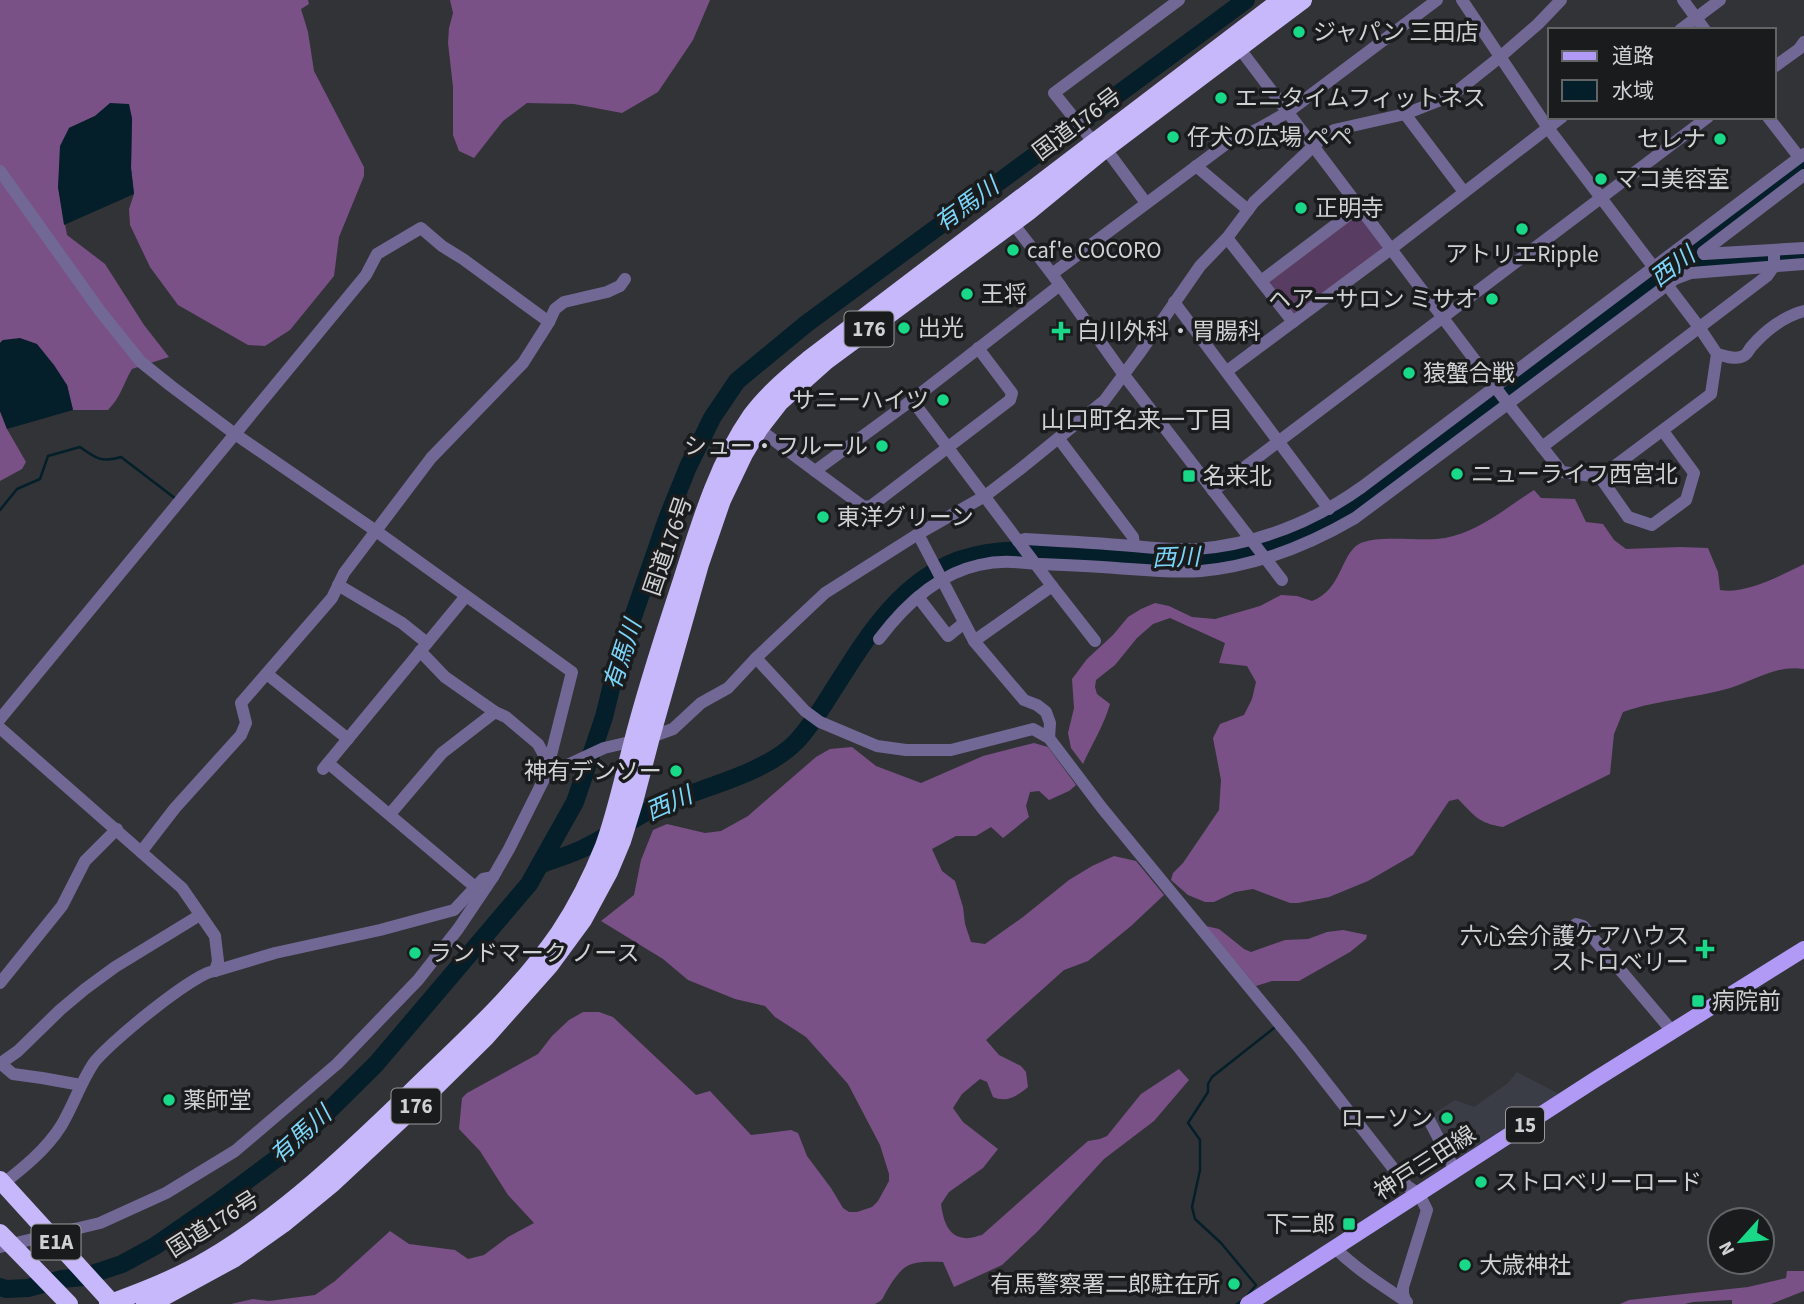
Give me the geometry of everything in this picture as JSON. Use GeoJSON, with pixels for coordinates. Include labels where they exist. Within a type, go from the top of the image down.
{"type":"FeatureCollection","features":[{"type":"Feature","properties":{"kind":"highway","name":"国道176号"},"geometry":{"type":"LineString","coordinates":[[145,1304],[158,1300],[235,1258],[283,1224],[333,1183],[486,1037],[550,965],[583,920],[610,872],[622,841],[700,564],[722,500],[744,454],[780,402],[826,361],[1281,0]]}},
{"type":"Feature","properties":{"kind":"highway","name":"国道176号"},"geometry":{"type":"LineString","coordinates":[[1098,145],[1240,49],[1303,0]]}},
{"type":"Feature","properties":{"kind":"highway","name":"国道176号"},"geometry":{"type":"LineString","coordinates":[[110,1304],[156,1286],[208,1259],[296,1198],[475,1030],[527,974],[558,934],[576,905],[604,845],[653,668],[699,525],[717,479],[752,415],[776,388],[808,360],[1008,216]]}},
{"type":"Feature","properties":{"kind":"highway","name":"E1A"},"geometry":{"type":"LineString","coordinates":[[0,1181],[110,1304]]}},
{"type":"Feature","properties":{"kind":"highway","name":"E1A"},"geometry":{"type":"LineString","coordinates":[[0,1233],[69,1304]]}},
{"type":"Feature","properties":{"kind":"main road","name":"神戸三田線"},"geometry":{"type":"LineString","coordinates":[[1248,1304],[1804,949]]}},
{"type":"Feature","properties":{"kind":"street"},"geometry":{"type":"LineString","coordinates":[[1146,203],[1054,93],[1179,0]]}},
{"type":"Feature","properties":{"kind":"street"},"geometry":{"type":"LineString","coordinates":[[815,471],[978,348],[1146,203],[1226,144],[1288,112],[1437,0]]}},
{"type":"Feature","properties":{"kind":"street"},"geometry":{"type":"LineString","coordinates":[[1240,49],[1562,472],[1600,477],[1711,394],[1717,354],[1548,128],[1462,0]]}},
{"type":"Feature","properties":{"kind":"street"},"geometry":{"type":"LineString","coordinates":[[338,585],[402,623],[424,647],[445,677],[506,717],[538,744],[544,760],[540,773],[548,776],[604,748],[673,729],[701,703],[728,688],[825,593],[918,534],[985,496],[1104,401],[1200,266],[1227,238],[1254,202],[1313,147],[1335,130],[1405,114],[1451,96],[1500,57],[1562,0]]}},
{"type":"Feature","properties":{"kind":"street"},"geometry":{"type":"LineString","coordinates":[[1683,0],[1704,28]]}},
{"type":"Feature","properties":{"kind":"street"},"geometry":{"type":"LineString","coordinates":[[1683,28],[1720,0]]}},
{"type":"Feature","properties":{"kind":"street"},"geometry":{"type":"LineString","coordinates":[[1776,65],[1804,42]]}},
{"type":"Feature","properties":{"kind":"street"},"geometry":{"type":"LineString","coordinates":[[1405,114],[1464,192]]}},
{"type":"Feature","properties":{"kind":"street"},"geometry":{"type":"LineString","coordinates":[[1227,371],[1559,119]]}},
{"type":"Feature","properties":{"kind":"street"},"geometry":{"type":"LineString","coordinates":[[1213,491],[1705,119]]}},
{"type":"Feature","properties":{"kind":"street"},"geometry":{"type":"LineString","coordinates":[[1018,541],[1025,538],[1196,549],[1252,540],[1290,527],[1329,509],[1655,268],[1802,155],[1770,119]]}},
{"type":"Feature","properties":{"kind":"street"},"geometry":{"type":"LineString","coordinates":[[1196,166],[1248,210]]}},
{"type":"Feature","properties":{"kind":"street"},"geometry":{"type":"LineString","coordinates":[[0,171],[100,311],[141,362],[235,434],[572,671],[548,776],[493,877],[418,980],[337,1064],[235,1151],[166,1193],[100,1223],[0,1247]]}},
{"type":"Feature","properties":{"kind":"street"},"geometry":{"type":"LineString","coordinates":[[1804,175],[1703,252],[1774,258],[1804,264]]}},
{"type":"Feature","properties":{"kind":"street"},"geometry":{"type":"LineString","coordinates":[[1261,281],[1359,207]]}},
{"type":"Feature","properties":{"kind":"street"},"geometry":{"type":"LineString","coordinates":[[1008,216],[1124,375],[1282,580]]}},
{"type":"Feature","properties":{"kind":"street"},"geometry":{"type":"LineString","coordinates":[[0,719],[366,275],[377,254],[421,228],[549,322]]}},
{"type":"Feature","properties":{"kind":"street"},"geometry":{"type":"LineString","coordinates":[[1227,238],[1293,322]]}},
{"type":"Feature","properties":{"kind":"street"},"geometry":{"type":"LineString","coordinates":[[878,639],[894,619],[942,580],[986,564],[1017,561],[1202,571],[1267,559],[1300,547],[1356,519],[1666,283],[1682,275],[1774,258],[1804,247]]}},
{"type":"Feature","properties":{"kind":"street"},"geometry":{"type":"LineString","coordinates":[[1542,447],[1767,276],[1774,258]]}},
{"type":"Feature","properties":{"kind":"street"},"geometry":{"type":"LineString","coordinates":[[141,852],[175,808],[241,735],[246,723],[241,703],[331,597],[344,573],[431,458],[523,363],[555,309],[564,302],[607,292],[620,286],[625,279]]}},
{"type":"Feature","properties":{"kind":"street"},"geometry":{"type":"LineString","coordinates":[[1174,302],[1329,509]]}},
{"type":"Feature","properties":{"kind":"street"},"geometry":{"type":"LineString","coordinates":[[1717,354],[1736,358],[1745,355],[1773,326],[1794,313],[1804,311]]}},
{"type":"Feature","properties":{"kind":"street"},"geometry":{"type":"LineString","coordinates":[[760,429],[864,507],[871,506],[1010,400],[1012,393],[978,348]]}},
{"type":"Feature","properties":{"kind":"street"},"geometry":{"type":"LineString","coordinates":[[912,400],[1095,641]]}},
{"type":"Feature","properties":{"kind":"street"},"geometry":{"type":"LineString","coordinates":[[1600,477],[1628,517],[1652,525],[1686,500],[1693,473],[1663,431]]}},
{"type":"Feature","properties":{"kind":"street"},"geometry":{"type":"LineString","coordinates":[[1059,439],[1133,537],[1134,546]]}},
{"type":"Feature","properties":{"kind":"street"},"geometry":{"type":"LineString","coordinates":[[918,534],[974,641],[1024,700],[1046,712],[1050,723],[1049,738]]}},
{"type":"Feature","properties":{"kind":"street"},"geometry":{"type":"LineString","coordinates":[[974,641],[1052,586]]}},
{"type":"Feature","properties":{"kind":"street"},"geometry":{"type":"LineString","coordinates":[[466,596],[325,766],[390,814],[475,887]]}},
{"type":"Feature","properties":{"kind":"street"},"geometry":{"type":"LineString","coordinates":[[918,597],[948,636],[964,623]]}},
{"type":"Feature","properties":{"kind":"street"},"geometry":{"type":"LineString","coordinates":[[756,658],[804,711],[820,722],[877,746],[906,750],[951,750],[1033,729],[1049,738],[1102,808],[1300,1049],[1407,1186],[1419,1194],[1427,1210],[1402,1287],[1407,1302]]}},
{"type":"Feature","properties":{"kind":"street"},"geometry":{"type":"LineString","coordinates":[[267,674],[348,739]]}},
{"type":"Feature","properties":{"kind":"street"},"geometry":{"type":"LineString","coordinates":[[390,814],[442,753],[495,712]]}},
{"type":"Feature","properties":{"kind":"street"},"geometry":{"type":"LineString","coordinates":[[0,728],[182,888],[215,936],[218,961],[215,971]]}},
{"type":"Feature","properties":{"kind":"street"},"geometry":{"type":"LineString","coordinates":[[0,983],[62,906],[85,862],[117,829]]}},
{"type":"Feature","properties":{"kind":"street"},"geometry":{"type":"LineString","coordinates":[[0,1186],[21,1170],[61,1126],[94,1062],[134,1025],[192,981],[209,971],[275,953],[380,930],[454,910],[483,879],[493,877]]}},
{"type":"Feature","properties":{"kind":"street"},"geometry":{"type":"LineString","coordinates":[[81,1085],[13,1074],[0,1063],[18,1051],[85,989],[115,967],[200,915]]}},
{"type":"Feature","properties":{"kind":"street"},"geometry":{"type":"LineString","coordinates":[[1577,924],[1583,926],[1672,1031]]}},
{"type":"Feature","properties":{"kind":"street"},"geometry":{"type":"LineString","coordinates":[[1428,1118],[1455,1170]]}},
{"type":"Feature","properties":{"kind":"street"},"geometry":{"type":"LineString","coordinates":[[1335,1248],[1395,1296],[1407,1302]]}},
{"type":"Feature","properties":{"kind":"shaded area"},"geometry":{"type":"Polygon","coordinates":[[[0,0],[308,0],[309,4],[301,9],[308,32],[314,71],[364,167],[364,176],[339,237],[334,276],[290,330],[265,346],[248,345],[178,305],[150,267],[130,225],[129,209],[134,194],[131,168],[132,118],[111,103],[95,116],[69,128],[58,187],[67,235],[105,264],[144,325],[169,357],[132,369],[108,410],[73,410],[67,385],[3,340],[0,343],[0,0]]]}},
{"type":"Feature","properties":{"kind":"shaded area"},"geometry":{"type":"Polygon","coordinates":[[[450,0],[710,0],[693,40],[658,92],[622,113],[574,104],[527,103],[503,121],[474,158],[459,151],[453,135],[453,87],[448,43],[453,13],[450,0]]]}},
{"type":"Feature","properties":{"kind":"shaded area"},"geometry":{"type":"Polygon","coordinates":[[[1352,216],[1361,216],[1383,245],[1381,250],[1296,314],[1290,313],[1268,284],[1269,278],[1352,216]]]}},
{"type":"Feature","properties":{"kind":"shaded area"},"geometry":{"type":"Polygon","coordinates":[[[0,411],[26,462],[22,469],[0,481],[0,411]]]}},
{"type":"Feature","properties":{"kind":"shaded area"},"geometry":{"type":"Polygon","coordinates":[[[1534,490],[1541,498],[1575,499],[1586,522],[1603,524],[1614,540],[1626,549],[1708,548],[1718,572],[1720,590],[1751,587],[1804,564],[1804,669],[1777,671],[1723,690],[1623,712],[1614,734],[1610,774],[1503,827],[1482,821],[1458,799],[1449,801],[1413,855],[1368,881],[1329,897],[1290,903],[1253,889],[1235,892],[1214,902],[1205,902],[1188,895],[1171,880],[1173,873],[1183,863],[1219,810],[1221,780],[1213,738],[1220,724],[1244,715],[1256,682],[1247,666],[1219,663],[1225,643],[1170,618],[1153,624],[1137,638],[1115,665],[1096,680],[1097,694],[1110,704],[1083,764],[1071,748],[1068,733],[1074,708],[1072,679],[1087,659],[1128,617],[1155,603],[1169,606],[1192,617],[1215,619],[1260,606],[1281,595],[1312,601],[1329,589],[1348,556],[1359,544],[1377,539],[1436,539],[1457,535],[1491,519],[1534,490]]]}},
{"type":"Feature","properties":{"kind":"shaded area"},"geometry":{"type":"Polygon","coordinates":[[[1034,743],[1048,747],[1076,785],[1049,800],[1039,791],[1030,792],[1026,806],[1029,817],[1003,838],[991,827],[976,836],[956,836],[932,849],[942,871],[955,881],[971,942],[985,944],[1069,880],[1114,856],[1136,861],[1164,895],[1088,961],[1064,970],[986,1040],[999,1055],[1021,1066],[1026,1072],[1028,1087],[1012,1098],[998,1099],[993,1097],[987,1082],[980,1079],[962,1094],[953,1108],[963,1122],[998,1149],[983,1168],[949,1192],[941,1204],[947,1226],[959,1237],[982,1235],[1088,1141],[1107,1136],[1141,1094],[1179,1069],[1189,1080],[1154,1121],[1104,1159],[1038,1231],[1002,1265],[954,1287],[943,1262],[908,1265],[892,1282],[882,1299],[875,1304],[231,1304],[253,1299],[269,1301],[315,1295],[335,1281],[390,1231],[409,1244],[455,1250],[468,1259],[484,1255],[508,1237],[534,1223],[508,1195],[480,1151],[459,1129],[462,1098],[538,1054],[569,1020],[583,1012],[599,1012],[613,1017],[696,1095],[710,1091],[751,1135],[791,1130],[798,1133],[807,1156],[843,1208],[849,1212],[857,1212],[872,1207],[889,1181],[880,1145],[848,1084],[806,1037],[775,1017],[765,1006],[735,999],[688,980],[663,959],[601,921],[634,895],[641,860],[653,830],[667,824],[705,833],[721,831],[748,816],[816,757],[830,749],[852,747],[876,766],[921,783],[983,756],[1034,743]]]}},
{"type":"Feature","properties":{"kind":"shaded area"},"geometry":{"type":"Polygon","coordinates":[[[1206,926],[1219,929],[1251,952],[1285,940],[1308,939],[1327,932],[1343,930],[1367,935],[1366,939],[1350,952],[1299,981],[1272,981],[1256,986],[1206,926]]]}},
{"type":"Feature","properties":{"kind":"shaded area"},"geometry":{"type":"Polygon","coordinates":[[[1517,1072],[1559,1094],[1456,1159],[1430,1116],[1455,1100],[1474,1107],[1508,1083],[1517,1072]]]}},
{"type":"Feature","properties":{"kind":"shaded area"},"geometry":{"type":"Polygon","coordinates":[[[1787,1271],[1804,1271],[1804,1291],[1771,1304],[1732,1304],[1732,1300],[1685,1304],[1620,1304],[1629,1300],[1748,1287],[1786,1278],[1787,1271]]]}},
{"type":"Feature","properties":{"kind":"water"},"geometry":{"type":"Polygon","coordinates":[[[110,103],[129,104],[132,118],[131,168],[134,194],[64,225],[58,187],[60,146],[69,128],[95,116],[110,103]]]}},
{"type":"Feature","properties":{"kind":"water"},"geometry":{"type":"Polygon","coordinates":[[[20,338],[37,344],[54,365],[67,385],[73,410],[7,429],[0,411],[0,343],[3,340],[20,338]]]}},
{"type":"Feature","properties":{"kind":"waterway","name":"有馬川"},"geometry":{"type":"LineString","coordinates":[[0,1287],[28,1288],[62,1279],[83,1277],[122,1264],[155,1246],[292,1147],[376,1064],[529,884],[575,802],[604,717],[618,660],[667,519],[712,418],[737,381],[806,324],[1246,0]]}},
{"type":"Feature","properties":{"kind":"waterway","name":"西川"},"geometry":{"type":"LineString","coordinates":[[540,865],[594,843],[658,806],[749,772],[782,753],[796,742],[810,725],[869,635],[899,599],[917,584],[959,560],[991,552],[1024,550],[1191,561],[1269,547],[1342,517],[1359,507],[1804,168]]}},
{"type":"Feature","properties":{"kind":"waterway"},"geometry":{"type":"LineString","coordinates":[[1679,265],[1804,256]]}},
{"type":"Feature","properties":{"kind":"waterway"},"geometry":{"type":"LineString","coordinates":[[0,510],[17,489],[40,479],[48,456],[80,447],[99,458],[109,460],[121,457],[176,499]]}},
{"type":"Feature","properties":{"kind":"waterway"},"geometry":{"type":"LineString","coordinates":[[1248,1295],[1256,1285],[1221,1243],[1195,1219],[1192,1207],[1200,1170],[1200,1140],[1188,1123],[1208,1092],[1212,1077],[1274,1028]]}},
{"type":"Feature","properties":{"kind":"waterway"},"geometry":{"type":"LineString","coordinates":[[1237,1304],[1243,1300]]}},
{"type":"Feature","properties":{"kind":"place","name":"ジャパン 三田店"},"geometry":{"type":"Point","coordinates":[1299,32]}},
{"type":"Feature","properties":{"kind":"place","name":"エニタイムフィットネス"},"geometry":{"type":"Point","coordinates":[1221,98]}},
{"type":"Feature","properties":{"kind":"place","name":"仔犬の広場 ペペ"},"geometry":{"type":"Point","coordinates":[1173,137]}},
{"type":"Feature","properties":{"kind":"place","name":"セレナ"},"geometry":{"type":"Point","coordinates":[1720,139]}},
{"type":"Feature","properties":{"kind":"place","name":"マコ美容室"},"geometry":{"type":"Point","coordinates":[1601,179]}},
{"type":"Feature","properties":{"kind":"place","name":"正明寺"},"geometry":{"type":"Point","coordinates":[1301,208]}},
{"type":"Feature","properties":{"kind":"place","name":"アトリエRipple"},"geometry":{"type":"Point","coordinates":[1522,229]}},
{"type":"Feature","properties":{"kind":"place","name":"caf'e COCORO"},"geometry":{"type":"Point","coordinates":[1013,250]}},
{"type":"Feature","properties":{"kind":"place","name":"王将"},"geometry":{"type":"Point","coordinates":[967,294]}},
{"type":"Feature","properties":{"kind":"place","name":"ヘアーサロン ミサオ"},"geometry":{"type":"Point","coordinates":[1492,299]}},
{"type":"Feature","properties":{"kind":"place","name":"出光"},"geometry":{"type":"Point","coordinates":[904,328]}},
{"type":"Feature","properties":{"kind":"place","name":"白川外科・胃腸科"},"geometry":{"type":"Point","coordinates":[1061,331]}},
{"type":"Feature","properties":{"kind":"place","name":"猿蟹合戦"},"geometry":{"type":"Point","coordinates":[1409,373]}},
{"type":"Feature","properties":{"kind":"place","name":"サニーハイツ"},"geometry":{"type":"Point","coordinates":[943,400]}},
{"type":"Feature","properties":{"kind":"place","name":"シュー・フルール"},"geometry":{"type":"Point","coordinates":[882,446]}},
{"type":"Feature","properties":{"kind":"place","name":"ニューライフ西宮北"},"geometry":{"type":"Point","coordinates":[1457,474]}},
{"type":"Feature","properties":{"kind":"place","name":"名来北"},"geometry":{"type":"Point","coordinates":[1189,476]}},
{"type":"Feature","properties":{"kind":"place","name":"東洋グリーン"},"geometry":{"type":"Point","coordinates":[823,517]}},
{"type":"Feature","properties":{"kind":"place","name":"神有デンソー"},"geometry":{"type":"Point","coordinates":[676,771]}},
{"type":"Feature","properties":{"kind":"place","name":"六心会介護ケアハウス ストロベリー"},"geometry":{"type":"Point","coordinates":[1705,949]}},
{"type":"Feature","properties":{"kind":"place","name":"ランドマーク ノース"},"geometry":{"type":"Point","coordinates":[415,953]}},
{"type":"Feature","properties":{"kind":"place","name":"病院前"},"geometry":{"type":"Point","coordinates":[1698,1001]}},
{"type":"Feature","properties":{"kind":"place","name":"薬師堂"},"geometry":{"type":"Point","coordinates":[169,1100]}},
{"type":"Feature","properties":{"kind":"place","name":"ローソン"},"geometry":{"type":"Point","coordinates":[1447,1118]}},
{"type":"Feature","properties":{"kind":"place","name":"ストロベリーロード"},"geometry":{"type":"Point","coordinates":[1481,1182]}},
{"type":"Feature","properties":{"kind":"place","name":"下二郎"},"geometry":{"type":"Point","coordinates":[1349,1224]}},
{"type":"Feature","properties":{"kind":"place","name":"大歳神社"},"geometry":{"type":"Point","coordinates":[1465,1265]}},
{"type":"Feature","properties":{"kind":"place","name":"有馬警察署二郎駐在所"},"geometry":{"type":"Point","coordinates":[1234,1284]}},
{"type":"Feature","properties":{"kind":"district","name":"山口町名来一丁目"},"geometry":{"type":"Point","coordinates":[1137,420]}}]}
